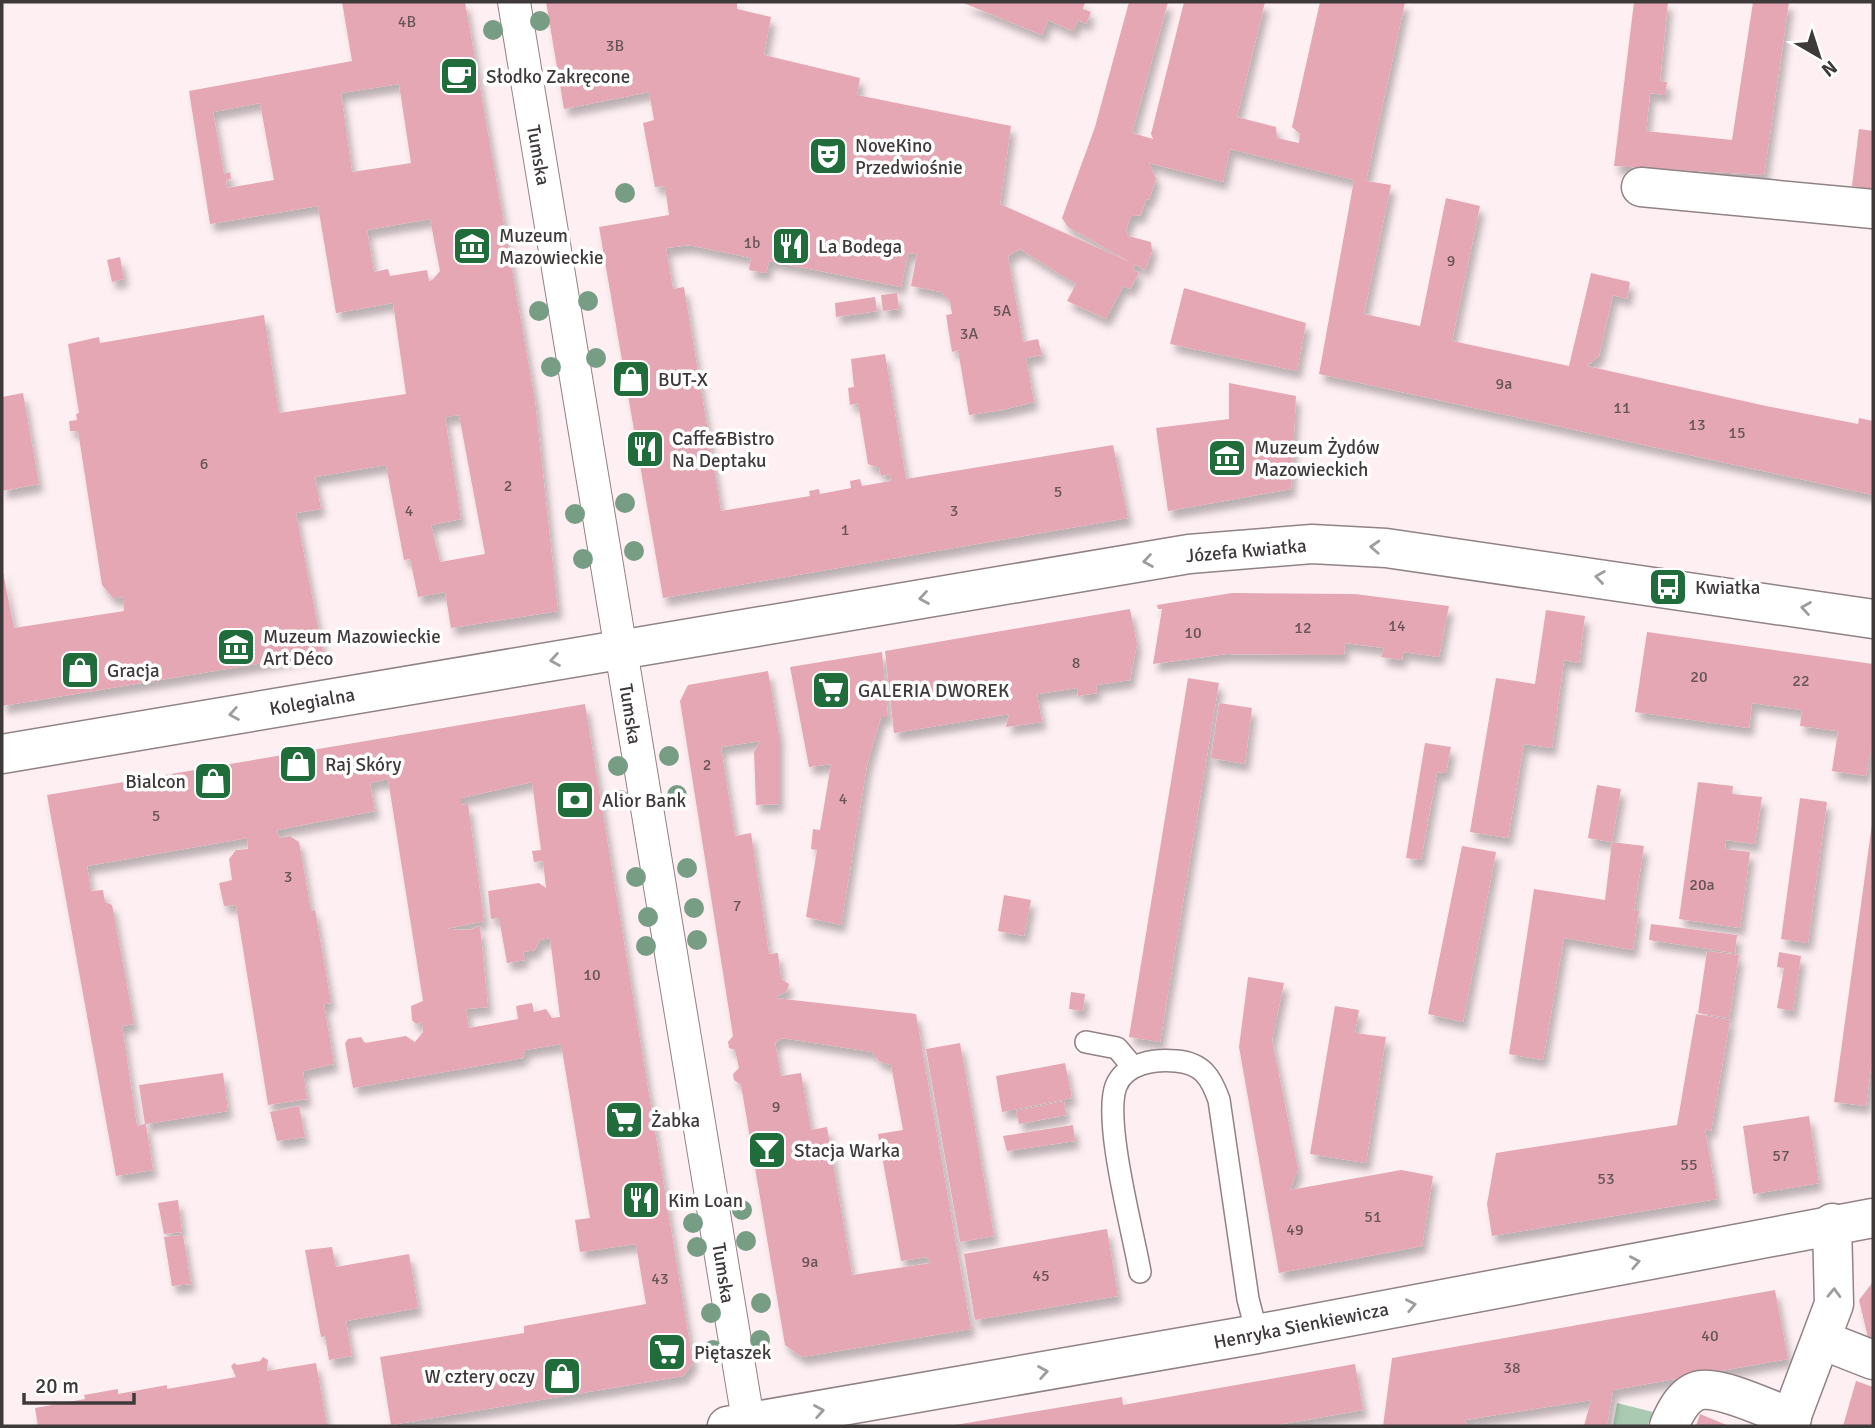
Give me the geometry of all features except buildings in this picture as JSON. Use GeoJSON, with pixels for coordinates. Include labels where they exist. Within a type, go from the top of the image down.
{"type":"FeatureCollection","features":[{"type":"Feature","properties":{"kind":"street","name":"Tumska"},"geometry":{"type":"LineString","coordinates":[[514,2],[622,649],[741,1425]]}},
{"type":"Feature","properties":{"kind":"street"},"geometry":{"type":"LineString","coordinates":[[1641,187],[1873,209]]}},
{"type":"Feature","properties":{"kind":"street","name":"Józefa Kwiatka"},"geometry":{"type":"LineString","coordinates":[[622,649],[1189,555],[1312,544],[1399,550],[1873,619]]}},
{"type":"Feature","properties":{"kind":"street","name":"Kolegialna"},"geometry":{"type":"LineString","coordinates":[[2,754],[622,649]]}},
{"type":"Feature","properties":{"kind":"street","name":"Henryka Sienkiewicza"},"geometry":{"type":"LineString","coordinates":[[741,1425],[1257,1334],[1832,1223],[1873,1218]]}},
{"type":"Feature","properties":{"kind":"street"},"geometry":{"type":"LineString","coordinates":[[1669,1426],[1685,1399],[1699,1390],[1717,1391],[1790,1422],[1834,1304],[1832,1223]]}},
{"type":"Feature","properties":{"kind":"street"},"geometry":{"type":"LineString","coordinates":[[1822,1340],[1873,1360]]}},
{"type":"Feature","properties":{"kind":"lane"},"geometry":{"type":"LineString","coordinates":[[1086,1042],[1118,1048],[1133,1067]]}},
{"type":"Feature","properties":{"kind":"lane"},"geometry":{"type":"LineString","coordinates":[[1140,1272],[1113,1118],[1115,1088],[1122,1076],[1133,1067],[1164,1060],[1182,1061],[1201,1067],[1213,1082],[1219,1100],[1246,1286],[1257,1334]]}},
{"type":"Feature","properties":{"kind":"green space"},"geometry":{"type":"Polygon","coordinates":[[[1617,1403],[1653,1412],[1647,1426],[1613,1426],[1617,1403]]]}},
{"type":"Feature","properties":{"kind":"place","name":"Słodko Zakręcone"},"geometry":{"type":"Point","coordinates":[459,76]}},
{"type":"Feature","properties":{"kind":"place","name":"NoveKino Przedwiośnie"},"geometry":{"type":"Point","coordinates":[828,156]}},
{"type":"Feature","properties":{"kind":"place","name":"Muzeum Mazowieckie"},"geometry":{"type":"Point","coordinates":[472,246]}},
{"type":"Feature","properties":{"kind":"place","name":"La Bodega"},"geometry":{"type":"Point","coordinates":[791,246]}},
{"type":"Feature","properties":{"kind":"place","name":"BUT-X"},"geometry":{"type":"Point","coordinates":[631,379]}},
{"type":"Feature","properties":{"kind":"place","name":"Caffe&Bistro Na Deptaku"},"geometry":{"type":"Point","coordinates":[645,449]}},
{"type":"Feature","properties":{"kind":"place","name":"Muzeum Żydów Mazowieckich"},"geometry":{"type":"Point","coordinates":[1227,458]}},
{"type":"Feature","properties":{"kind":"place","name":"Kwiatka"},"geometry":{"type":"Point","coordinates":[1668,587]}},
{"type":"Feature","properties":{"kind":"place","name":"Muzeum Mazowieckie Art Déco"},"geometry":{"type":"Point","coordinates":[236,647]}},
{"type":"Feature","properties":{"kind":"place","name":"Gracja"},"geometry":{"type":"Point","coordinates":[80,670]}},
{"type":"Feature","properties":{"kind":"place","name":"GALERIA DWOREK"},"geometry":{"type":"Point","coordinates":[831,690]}},
{"type":"Feature","properties":{"kind":"place","name":"Raj Skóry"},"geometry":{"type":"Point","coordinates":[298,764]}},
{"type":"Feature","properties":{"kind":"place","name":"Bialcon"},"geometry":{"type":"Point","coordinates":[213,781]}},
{"type":"Feature","properties":{"kind":"place","name":"Alior Bank"},"geometry":{"type":"Point","coordinates":[575,800]}},
{"type":"Feature","properties":{"kind":"place","name":"Żabka"},"geometry":{"type":"Point","coordinates":[624,1120]}},
{"type":"Feature","properties":{"kind":"place","name":"Stacja Warka"},"geometry":{"type":"Point","coordinates":[767,1150]}},
{"type":"Feature","properties":{"kind":"place","name":"Kim Loan"},"geometry":{"type":"Point","coordinates":[641,1200]}},
{"type":"Feature","properties":{"kind":"place","name":"Piętaszek"},"geometry":{"type":"Point","coordinates":[667,1352]}},
{"type":"Feature","properties":{"kind":"place","name":"W cztery oczy"},"geometry":{"type":"Point","coordinates":[562,1376]}}]}
